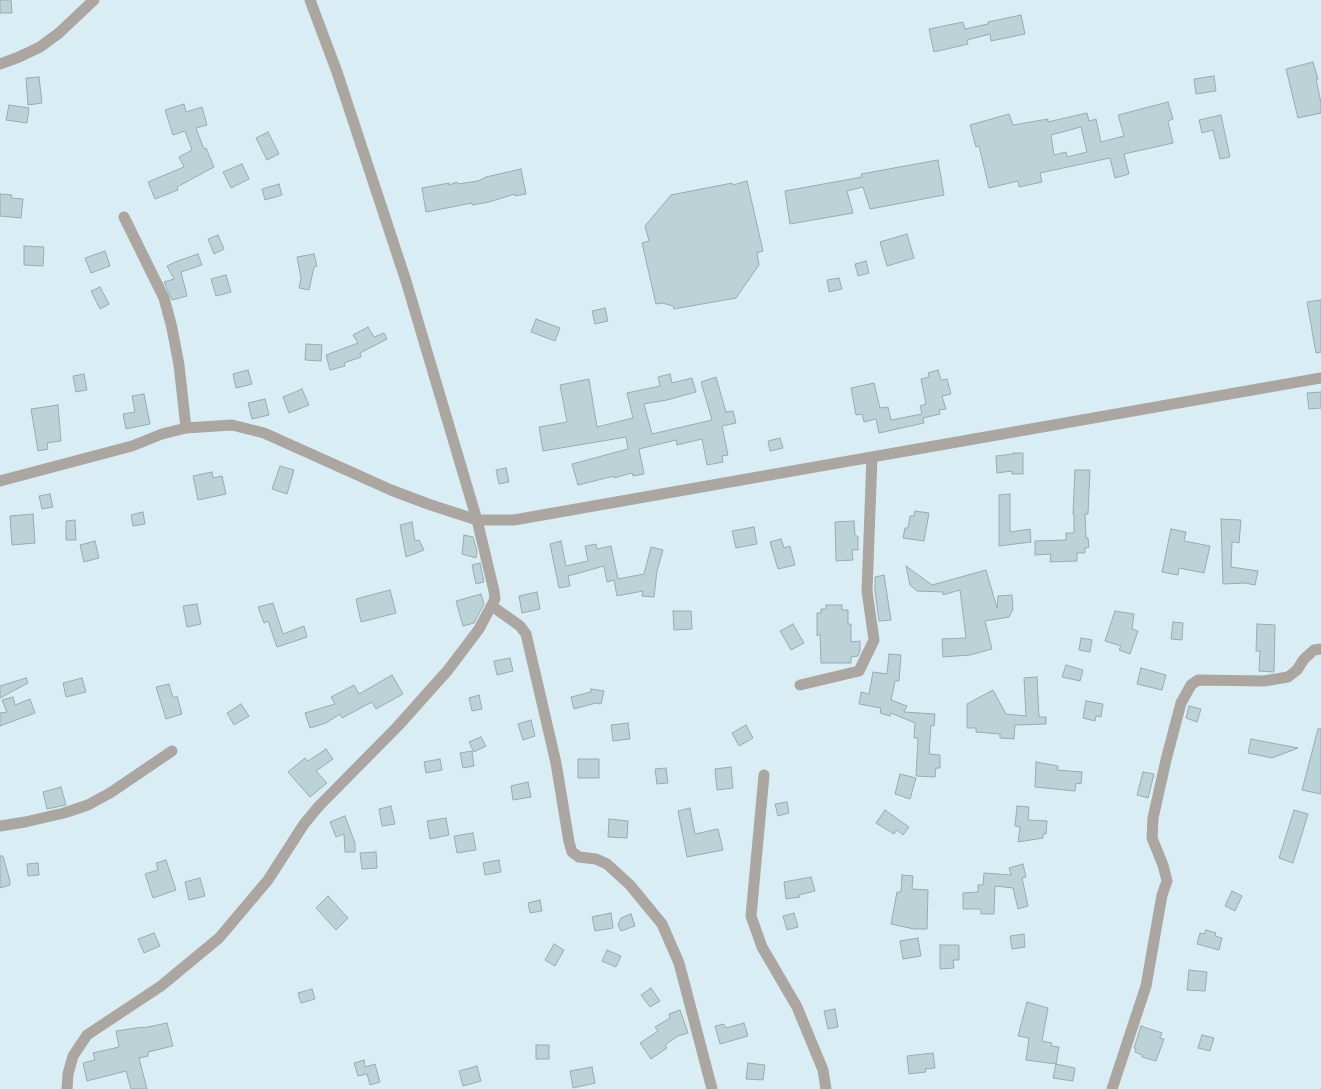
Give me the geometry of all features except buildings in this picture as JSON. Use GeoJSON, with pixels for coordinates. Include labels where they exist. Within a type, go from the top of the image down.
{"type":"FeatureCollection","features":[{"type":"Feature","properties":{"kind":"street"},"geometry":{"type":"LineString","coordinates":[[0,64],[19,57],[59,34],[94,0]]}},
{"type":"Feature","properties":{"kind":"street"},"geometry":{"type":"LineString","coordinates":[[68,1089],[68,1074],[73,1056],[87,1035],[161,986],[219,938],[268,880],[304,824],[319,806],[398,726],[448,670],[479,630],[495,599],[477,520],[403,271],[337,72],[310,0]]}},
{"type":"Feature","properties":{"kind":"street"},"geometry":{"type":"LineString","coordinates":[[124,218],[164,298],[179,365],[186,428]]}},
{"type":"Feature","properties":{"kind":"street"},"geometry":{"type":"LineString","coordinates":[[0,481],[132,446],[162,434],[186,428],[232,425],[264,433],[391,490],[428,504],[477,520],[514,520],[1321,378]]}},
{"type":"Feature","properties":{"kind":"street"},"geometry":{"type":"LineString","coordinates":[[800,685],[859,671],[874,640],[867,591],[872,457]]}},
{"type":"Feature","properties":{"kind":"street"},"geometry":{"type":"LineString","coordinates":[[492,606],[520,626],[526,634],[556,763],[572,852],[579,857],[596,859],[607,864],[630,885],[662,924],[679,963],[712,1089]]}},
{"type":"Feature","properties":{"kind":"street"},"geometry":{"type":"LineString","coordinates":[[1112,1089],[1146,986],[1162,895],[1167,881],[1152,838],[1153,818],[1181,703],[1191,685],[1198,680],[1264,681],[1288,676],[1297,670],[1304,659],[1314,650],[1321,649]]}},
{"type":"Feature","properties":{"kind":"street"},"geometry":{"type":"LineString","coordinates":[[0,826],[64,813],[88,805],[110,793],[172,751]]}},
{"type":"Feature","properties":{"kind":"street"},"geometry":{"type":"LineString","coordinates":[[764,775],[751,916],[762,947],[797,1007],[823,1070],[826,1089]]}}]}
